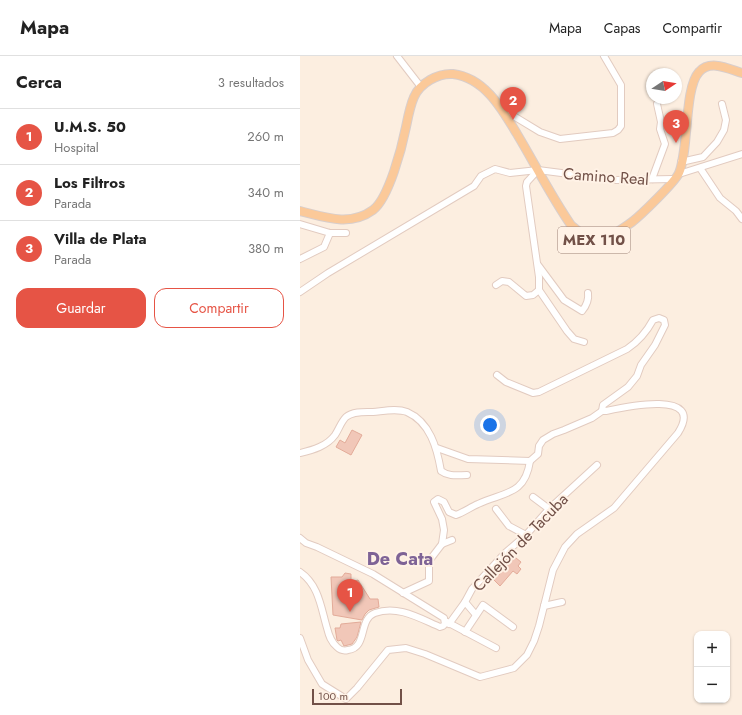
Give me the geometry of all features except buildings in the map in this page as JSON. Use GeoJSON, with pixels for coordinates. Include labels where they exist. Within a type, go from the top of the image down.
{"type":"FeatureCollection","features":[{"type":"Feature","properties":{"kind":"main road"},"geometry":{"type":"LineString","coordinates":[[676,176],[681,162],[692,87],[699,72],[705,68],[720,66],[742,73]]}},
{"type":"Feature","properties":{"kind":"main road","name":"MEX 110"},"geometry":{"type":"LineString","coordinates":[[300,211],[340,220],[351,219],[373,210],[381,202],[387,190],[404,137],[413,98],[421,87],[432,79],[442,75],[451,74],[464,76],[486,90],[499,107],[572,225],[586,236],[596,240],[606,238],[633,221],[666,190],[676,176]]}},
{"type":"Feature","properties":{"kind":"street"},"geometry":{"type":"LineString","coordinates":[[398,56],[421,87]]}},
{"type":"Feature","properties":{"kind":"street"},"geometry":{"type":"LineString","coordinates":[[499,107],[540,132],[560,139],[613,133],[621,126],[621,85],[604,56]]}},
{"type":"Feature","properties":{"kind":"street"},"geometry":{"type":"LineString","coordinates":[[652,180],[665,144],[660,129],[661,122],[657,104]]}},
{"type":"Feature","properties":{"kind":"street"},"geometry":{"type":"LineString","coordinates":[[681,162],[703,158],[717,142],[724,130],[726,120],[722,104]]}},
{"type":"Feature","properties":{"kind":"street","name":"Camino Real"},"geometry":{"type":"LineString","coordinates":[[300,292],[328,273],[474,186],[481,176],[495,169],[510,173],[538,170],[616,180],[652,180],[676,176],[742,154]]}},
{"type":"Feature","properties":{"kind":"street"},"geometry":{"type":"LineString","coordinates":[[700,168],[720,198],[736,211],[742,220]]}},
{"type":"Feature","properties":{"kind":"street"},"geometry":{"type":"LineString","coordinates":[[538,170],[527,182],[526,186],[539,277],[539,290],[566,331],[574,339],[584,342]]}},
{"type":"Feature","properties":{"kind":"street"},"geometry":{"type":"LineString","coordinates":[[300,224],[330,233],[346,233]]}},
{"type":"Feature","properties":{"kind":"street"},"geometry":{"type":"LineString","coordinates":[[300,259],[324,247],[330,233]]}},
{"type":"Feature","properties":{"kind":"street"},"geometry":{"type":"LineString","coordinates":[[537,264],[564,300],[582,311],[586,306],[588,293]]}},
{"type":"Feature","properties":{"kind":"street"},"geometry":{"type":"LineString","coordinates":[[496,285],[502,281],[509,282],[526,296],[533,295],[539,290]]}},
{"type":"Feature","properties":{"kind":"street"},"geometry":{"type":"LineString","coordinates":[[442,544],[444,530],[442,520],[434,502],[438,499],[444,502],[449,512],[456,515],[478,504],[513,491],[522,481],[529,468],[530,461],[538,454],[539,446],[543,440],[553,434],[592,418],[602,410],[603,405],[628,387],[637,376],[641,365],[655,345],[665,325],[664,320],[659,318],[653,320],[647,331],[636,343],[627,349],[533,394],[506,382],[497,375]]}},
{"type":"Feature","properties":{"kind":"street"},"geometry":{"type":"LineString","coordinates":[[300,638],[308,660],[322,684],[346,699],[388,650],[406,648],[425,654],[480,677],[514,668],[527,655],[539,626],[553,570],[565,547],[577,534],[614,508],[678,433],[683,424],[683,415],[678,407],[668,404],[634,405],[606,411],[602,410]]}},
{"type":"Feature","properties":{"kind":"street"},"geometry":{"type":"LineString","coordinates":[[300,453],[310,451],[325,444],[334,436],[347,416],[356,412],[394,410],[406,412],[421,421],[437,448],[441,471],[453,476],[467,476]]}},
{"type":"Feature","properties":{"kind":"street"},"geometry":{"type":"LineString","coordinates":[[437,448],[468,459],[530,461]]}},
{"type":"Feature","properties":{"kind":"street","name":"Callejón de Tacuba"},"geometry":{"type":"LineString","coordinates":[[447,623],[465,602],[472,589],[505,553],[526,535],[549,509],[597,465]]}},
{"type":"Feature","properties":{"kind":"street"},"geometry":{"type":"LineString","coordinates":[[533,497],[549,509]]}},
{"type":"Feature","properties":{"kind":"street"},"geometry":{"type":"LineString","coordinates":[[496,508],[509,526],[526,535]]}},
{"type":"Feature","properties":{"kind":"street"},"geometry":{"type":"LineString","coordinates":[[300,538],[306,543],[318,547],[373,574],[444,618],[447,623],[496,648]]}},
{"type":"Feature","properties":{"kind":"street"},"geometry":{"type":"LineString","coordinates":[[403,593],[429,581],[428,561],[442,544],[452,540]]}},
{"type":"Feature","properties":{"kind":"street"},"geometry":{"type":"LineString","coordinates":[[300,572],[310,580],[317,591],[330,640],[337,648],[349,650],[357,646],[360,642],[364,626],[371,616],[386,611],[404,612],[441,627],[447,623]]}},
{"type":"Feature","properties":{"kind":"street"},"geometry":{"type":"LineString","coordinates":[[465,602],[476,615]]}},
{"type":"Feature","properties":{"kind":"street"},"geometry":{"type":"LineString","coordinates":[[544,606],[562,602]]}},
{"type":"Feature","properties":{"kind":"street"},"geometry":{"type":"LineString","coordinates":[[465,632],[483,605],[513,627]]}},
{"type":"Feature","properties":{"kind":"place","name":"Los Filtros"},"geometry":{"type":"Point","coordinates":[513,120]}},
{"type":"Feature","properties":{"kind":"place","name":"Villa de Plata"},"geometry":{"type":"Point","coordinates":[676,143]}},
{"type":"Feature","properties":{"kind":"place","name":"U.M.S. 50"},"geometry":{"type":"Point","coordinates":[350,612]}},
{"type":"Feature","properties":{"kind":"district","name":"De Cata"},"geometry":{"type":"Point","coordinates":[400,559]}}]}
